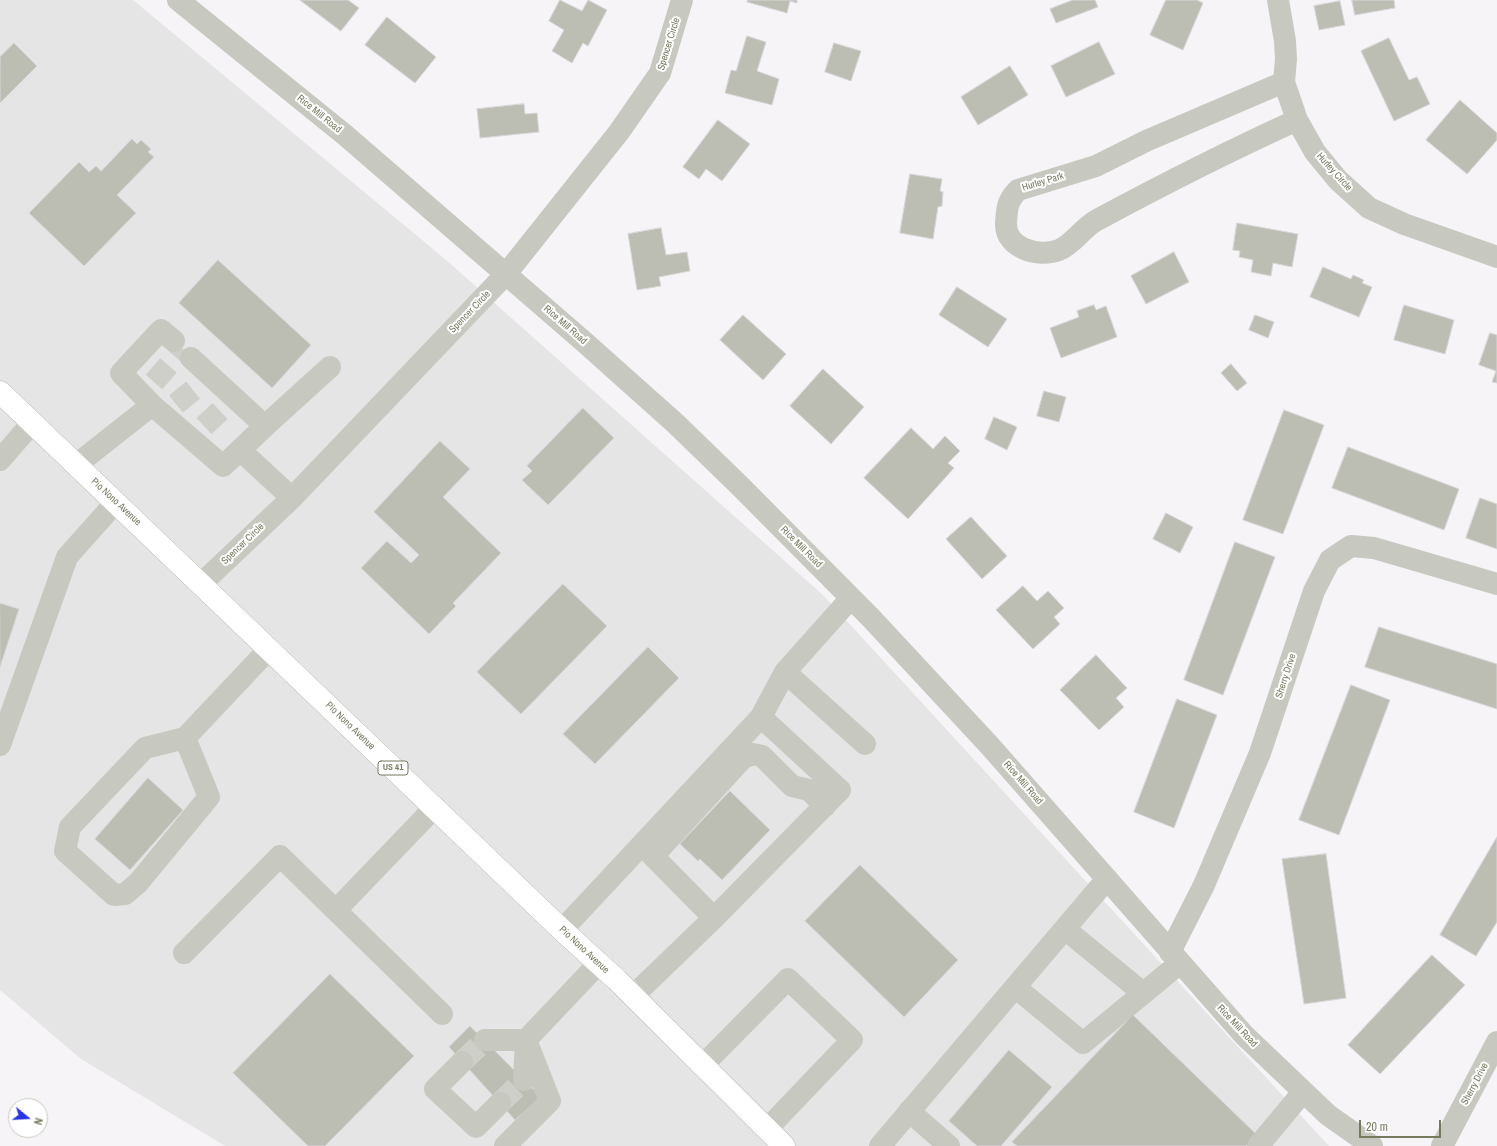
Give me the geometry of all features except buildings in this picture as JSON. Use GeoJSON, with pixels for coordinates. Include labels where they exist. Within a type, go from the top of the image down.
{"type":"FeatureCollection","features":[{"type":"Feature","properties":{"kind":"main road","name":"Pio Nono Avenue"},"geometry":{"type":"LineString","coordinates":[[0,392],[562,930],[633,996],[784,1146]]}},
{"type":"Feature","properties":{"kind":"street","name":"Rice Mill Road"},"geometry":{"type":"LineString","coordinates":[[178,0],[345,135],[582,340],[675,423],[851,598],[990,746],[1244,1035],[1328,1115],[1372,1146]]}},
{"type":"Feature","properties":{"kind":"street","name":"Spencer Circle"},"geometry":{"type":"LineString","coordinates":[[201,584],[292,498],[506,274],[619,132],[660,73],[682,0]]}},
{"type":"Feature","properties":{"kind":"street","name":"Hurley Circle"},"geometry":{"type":"LineString","coordinates":[[1278,0],[1285,40],[1286,59],[1284,82],[1297,120],[1315,152],[1338,180],[1369,208],[1404,224],[1497,257]]}},
{"type":"Feature","properties":{"kind":"street","name":"Hurley Park"},"geometry":{"type":"LineString","coordinates":[[1284,82],[1146,141],[1096,166],[1018,190],[1010,198],[1007,208],[1006,229],[1011,240],[1020,247],[1030,251],[1042,252],[1059,250],[1094,221],[1262,136],[1297,120]]}},
{"type":"Feature","properties":{"kind":"street"},"geometry":{"type":"LineString","coordinates":[[174,341],[161,330],[121,373],[158,400],[198,433],[223,466],[330,367]]}},
{"type":"Feature","properties":{"kind":"street"},"geometry":{"type":"LineString","coordinates":[[191,358],[204,381],[228,404],[265,426]]}},
{"type":"Feature","properties":{"kind":"street"},"geometry":{"type":"LineString","coordinates":[[76,465],[158,400]]}},
{"type":"Feature","properties":{"kind":"street"},"geometry":{"type":"LineString","coordinates":[[0,460],[32,423]]}},
{"type":"Feature","properties":{"kind":"street"},"geometry":{"type":"LineString","coordinates":[[240,450],[292,498]]}},
{"type":"Feature","properties":{"kind":"street"},"geometry":{"type":"LineString","coordinates":[[0,745],[67,557],[116,502]]}},
{"type":"Feature","properties":{"kind":"street","name":"Sherry Drive"},"geometry":{"type":"LineString","coordinates":[[1175,958],[1260,753],[1314,591],[1330,560],[1351,546],[1374,548],[1497,584]]}},
{"type":"Feature","properties":{"kind":"street"},"geometry":{"type":"LineString","coordinates":[[647,850],[761,717],[785,672],[851,598]]}},
{"type":"Feature","properties":{"kind":"street"},"geometry":{"type":"LineString","coordinates":[[185,738],[209,797],[138,883],[125,894],[114,895],[65,851],[70,827],[145,748],[185,738],[269,649]]}},
{"type":"Feature","properties":{"kind":"street"},"geometry":{"type":"LineString","coordinates":[[785,672],[864,744]]}},
{"type":"Feature","properties":{"kind":"street"},"geometry":{"type":"LineString","coordinates":[[633,996],[714,918],[840,790],[761,717]]}},
{"type":"Feature","properties":{"kind":"street"},"geometry":{"type":"LineString","coordinates":[[562,930],[743,758],[753,754],[762,756],[792,786],[809,790],[825,806]]}},
{"type":"Feature","properties":{"kind":"street"},"geometry":{"type":"LineString","coordinates":[[336,910],[435,808]]}},
{"type":"Feature","properties":{"kind":"street"},"geometry":{"type":"LineString","coordinates":[[647,850],[714,918]]}},
{"type":"Feature","properties":{"kind":"street"},"geometry":{"type":"LineString","coordinates":[[184,953],[280,856],[442,1014]]}},
{"type":"Feature","properties":{"kind":"street"},"geometry":{"type":"LineString","coordinates":[[880,1146],[1107,880]]}},
{"type":"Feature","properties":{"kind":"street"},"geometry":{"type":"LineString","coordinates":[[1065,928],[1143,994]]}},
{"type":"Feature","properties":{"kind":"street"},"geometry":{"type":"LineString","coordinates":[[1015,987],[1083,1043],[1143,994],[1175,958]]}},
{"type":"Feature","properties":{"kind":"street"},"geometry":{"type":"LineString","coordinates":[[524,1080],[526,1040],[599,964]]}},
{"type":"Feature","properties":{"kind":"street"},"geometry":{"type":"LineString","coordinates":[[703,1065],[788,979],[852,1040],[767,1129]]}},
{"type":"Feature","properties":{"kind":"street"},"geometry":{"type":"LineString","coordinates":[[484,1040],[526,1040]]}},
{"type":"Feature","properties":{"kind":"street"},"geometry":{"type":"LineString","coordinates":[[505,1146],[550,1101],[526,1040]]}},
{"type":"Feature","properties":{"kind":"street","name":"Sherry Drive"},"geometry":{"type":"LineString","coordinates":[[1442,1146],[1497,1042]]}},
{"type":"Feature","properties":{"kind":"street"},"geometry":{"type":"LineString","coordinates":[[462,1062],[435,1089],[495,1146]]}},
{"type":"Feature","properties":{"kind":"street"},"geometry":{"type":"LineString","coordinates":[[1258,1146],[1303,1092]]}},
{"type":"Feature","properties":{"kind":"street"},"geometry":{"type":"LineString","coordinates":[[476,1128],[500,1103]]}},
{"type":"Feature","properties":{"kind":"street"},"geometry":{"type":"LineString","coordinates":[[909,1111],[949,1146]]}},
{"type":"Feature","properties":{"kind":"shaded area"},"geometry":{"type":"Polygon","coordinates":[[[0,0],[133,0],[445,259],[823,595],[1329,1146],[225,1146],[81,1059],[0,990],[0,0]]]}},
{"type":"Feature","properties":{"kind":"tunnel"},"geometry":{"type":"LineString","coordinates":[[154,382],[183,349]]}},
{"type":"Feature","properties":{"kind":"tunnel"},"geometry":{"type":"LineString","coordinates":[[176,404],[197,387]]}},
{"type":"Feature","properties":{"kind":"tunnel"},"geometry":{"type":"LineString","coordinates":[[204,426],[221,410]]}},
{"type":"Feature","properties":{"kind":"tunnel"},"geometry":{"type":"LineString","coordinates":[[462,1062],[485,1040]]}},
{"type":"Feature","properties":{"kind":"tunnel"},"geometry":{"type":"LineString","coordinates":[[500,1103],[524,1080]]}}]}
